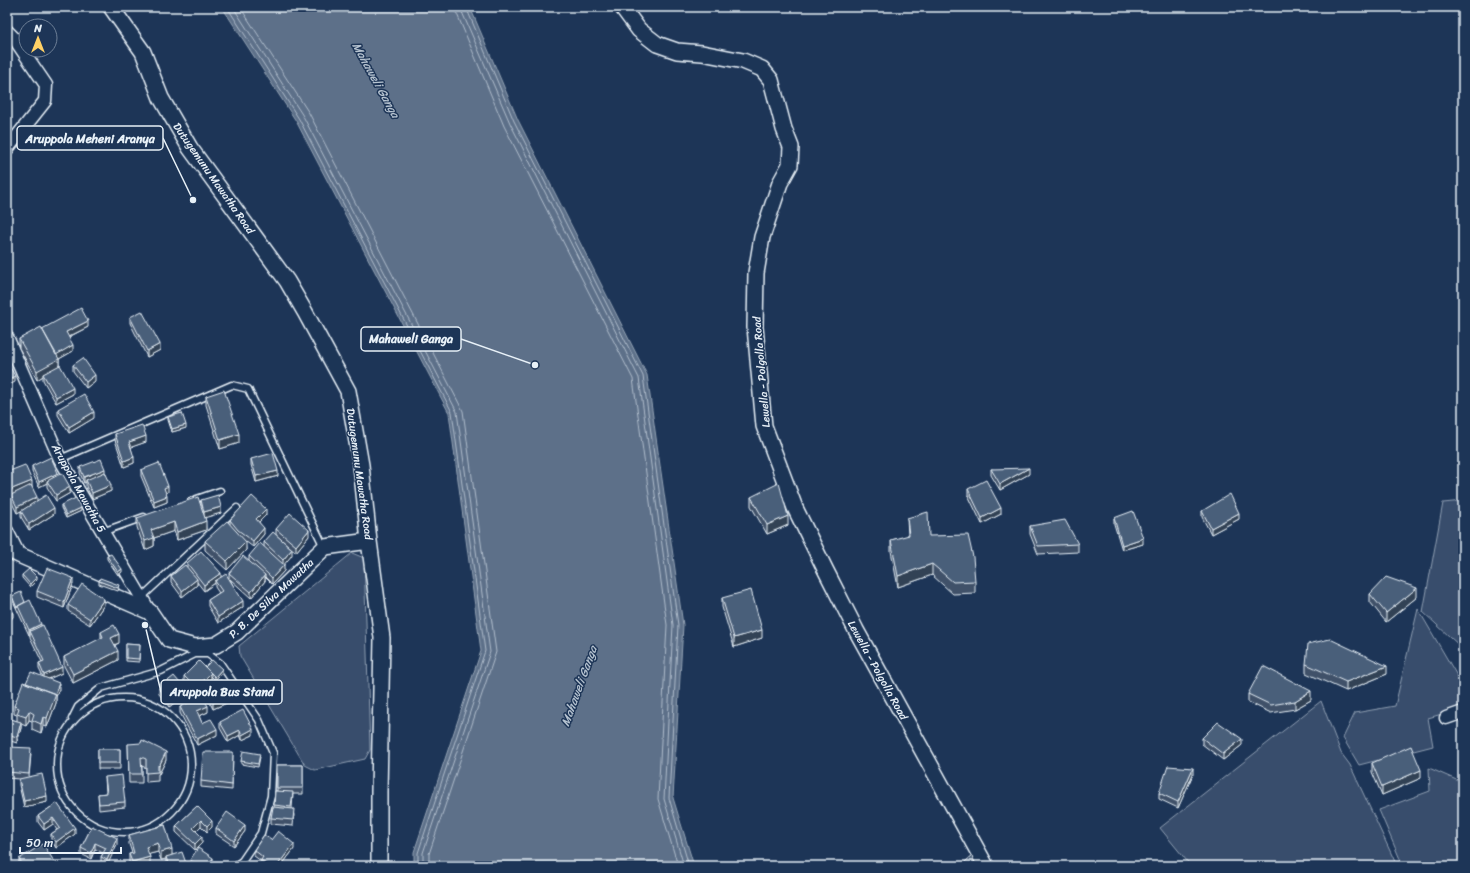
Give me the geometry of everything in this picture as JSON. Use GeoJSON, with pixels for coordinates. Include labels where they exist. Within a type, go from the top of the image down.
{"type":"FeatureCollection","features":[{"type":"Feature","properties":{"kind":"street","name":"Dutugemunu Mawatha Road"},"geometry":{"type":"LineString","coordinates":[[112,7],[143,52],[161,98],[190,148],[287,282],[348,391],[361,465],[369,541],[382,638],[379,866]]}},
{"type":"Feature","properties":{"kind":"street","name":"Lewella - Polgolla Road"},"geometry":{"type":"LineString","coordinates":[[622,7],[639,30],[657,44],[677,51],[702,53],[743,61],[762,69],[770,80],[784,129],[791,147],[790,165],[780,183],[762,237],[756,273],[755,328],[764,426],[795,508],[825,570],[856,630],[986,866]]}},
{"type":"Feature","properties":{"kind":"street"},"geometry":{"type":"LineString","coordinates":[[7,149],[45,100],[46,85],[9,38]]}},
{"type":"Feature","properties":{"kind":"street","name":"Aruppola Mawatha 5"},"geometry":{"type":"LineString","coordinates":[[7,337],[60,459],[150,612]]}},
{"type":"Feature","properties":{"kind":"street"},"geometry":{"type":"LineString","coordinates":[[7,531],[13,552],[150,612],[169,640],[212,650]]}},
{"type":"Feature","properties":{"kind":"street"},"geometry":{"type":"LineString","coordinates":[[325,547],[369,541]]}},
{"type":"Feature","properties":{"kind":"street","name":"P. B. De Silva Mawatha"},"geometry":{"type":"LineString","coordinates":[[212,650],[237,632],[325,547]]}},
{"type":"Feature","properties":{"kind":"street"},"geometry":{"type":"LineString","coordinates":[[1446,718],[1463,712]]}},
{"type":"Feature","properties":{"kind":"lane"},"geometry":{"type":"LineString","coordinates":[[60,459],[232,385],[248,389],[325,547]]}},
{"type":"Feature","properties":{"kind":"lane"},"geometry":{"type":"LineString","coordinates":[[183,504],[220,491]]}},
{"type":"Feature","properties":{"kind":"lane"},"geometry":{"type":"LineString","coordinates":[[142,597],[237,508]]}},
{"type":"Feature","properties":{"kind":"lane"},"geometry":{"type":"LineString","coordinates":[[102,532],[154,514]]}},
{"type":"Feature","properties":{"kind":"lane"},"geometry":{"type":"LineString","coordinates":[[70,723],[93,704],[121,697],[136,698],[163,709],[174,719],[189,744],[192,759],[188,788],[173,813],[161,822],[134,832],[119,833],[91,824],[68,805],[61,792],[55,764],[62,735],[78,707],[101,688],[161,671],[195,654],[212,650],[259,720],[273,753],[271,796],[261,833],[242,861],[235,866]]}},
{"type":"Feature","properties":{"kind":"shaded area"},"geometry":{"type":"Polygon","coordinates":[[[1463,501],[1463,649],[1423,612],[1443,503],[1463,501]]]}},
{"type":"Feature","properties":{"kind":"shaded area"},"geometry":{"type":"Polygon","coordinates":[[[352,553],[364,558],[370,750],[365,759],[315,770],[305,765],[240,656],[239,646],[352,553]]]}},
{"type":"Feature","properties":{"kind":"shaded area"},"geometry":{"type":"Polygon","coordinates":[[[1418,609],[1463,686],[1463,708],[1428,718],[1433,746],[1359,765],[1343,738],[1355,713],[1395,706],[1418,609]]]}},
{"type":"Feature","properties":{"kind":"shaded area"},"geometry":{"type":"Polygon","coordinates":[[[1321,701],[1341,753],[1350,765],[1397,866],[1191,866],[1160,828],[1321,701]]]}},
{"type":"Feature","properties":{"kind":"shaded area"},"geometry":{"type":"Polygon","coordinates":[[[1429,768],[1461,782],[1463,788],[1463,866],[1403,866],[1379,810],[1430,791],[1429,768]]]}},
{"type":"Feature","properties":{"kind":"water"},"geometry":{"type":"Polygon","coordinates":[[[222,7],[470,7],[518,120],[647,375],[683,625],[673,798],[694,866],[414,866],[414,852],[481,651],[449,413],[296,121],[222,7]]]}},
{"type":"Feature","properties":{"kind":"building"},"geometry":{"type":"Polygon","coordinates":[[[81,308],[88,321],[66,332],[73,345],[56,355],[42,329],[81,308]]]}},
{"type":"Feature","properties":{"kind":"building"},"geometry":{"type":"Polygon","coordinates":[[[142,311],[160,344],[147,351],[130,317],[142,311]]]}},
{"type":"Feature","properties":{"kind":"building"},"geometry":{"type":"Polygon","coordinates":[[[41,327],[59,359],[37,371],[19,339],[41,327]]]}},
{"type":"Feature","properties":{"kind":"building"},"geometry":{"type":"Polygon","coordinates":[[[83,358],[95,375],[86,382],[73,365],[83,358]]]}},
{"type":"Feature","properties":{"kind":"building"},"geometry":{"type":"Polygon","coordinates":[[[7,362],[15,376],[7,380],[7,362]]]}},
{"type":"Feature","properties":{"kind":"building"},"geometry":{"type":"Polygon","coordinates":[[[60,365],[73,388],[56,397],[43,374],[60,365]]]}},
{"type":"Feature","properties":{"kind":"building"},"geometry":{"type":"Polygon","coordinates":[[[224,390],[239,434],[220,440],[206,396],[224,390]]]}},
{"type":"Feature","properties":{"kind":"building"},"geometry":{"type":"Polygon","coordinates":[[[84,394],[94,412],[69,427],[58,409],[84,394]]]}},
{"type":"Feature","properties":{"kind":"building"},"geometry":{"type":"Polygon","coordinates":[[[182,413],[186,425],[172,429],[168,417],[182,413]]]}},
{"type":"Feature","properties":{"kind":"building"},"geometry":{"type":"Polygon","coordinates":[[[142,425],[146,436],[129,442],[134,457],[124,461],[115,434],[142,425]]]}},
{"type":"Feature","properties":{"kind":"building"},"geometry":{"type":"Polygon","coordinates":[[[273,453],[278,471],[256,476],[251,459],[273,453]]]}},
{"type":"Feature","properties":{"kind":"building"},"geometry":{"type":"Polygon","coordinates":[[[51,457],[58,473],[39,482],[32,466],[51,457]]]}},
{"type":"Feature","properties":{"kind":"building"},"geometry":{"type":"Polygon","coordinates":[[[101,459],[105,469],[84,477],[80,467],[101,459]]]}},
{"type":"Feature","properties":{"kind":"building"},"geometry":{"type":"Polygon","coordinates":[[[159,463],[168,486],[164,488],[167,496],[154,501],[141,470],[159,463]]]}},
{"type":"Feature","properties":{"kind":"building"},"geometry":{"type":"Polygon","coordinates":[[[25,465],[32,481],[7,491],[7,472],[25,465]]]}},
{"type":"Feature","properties":{"kind":"building"},"geometry":{"type":"Polygon","coordinates":[[[1029,468],[1000,484],[991,469],[1029,468]]]}},
{"type":"Feature","properties":{"kind":"building"},"geometry":{"type":"Polygon","coordinates":[[[105,472],[111,485],[92,493],[86,480],[105,472]]]}},
{"type":"Feature","properties":{"kind":"building"},"geometry":{"type":"Polygon","coordinates":[[[62,473],[70,487],[56,495],[47,481],[62,473]]]}},
{"type":"Feature","properties":{"kind":"building"},"geometry":{"type":"Polygon","coordinates":[[[986,480],[1001,508],[982,518],[968,489],[986,480]]]}},
{"type":"Feature","properties":{"kind":"building"},"geometry":{"type":"Polygon","coordinates":[[[779,483],[788,516],[767,525],[751,497],[779,483]]]}},
{"type":"Feature","properties":{"kind":"building"},"geometry":{"type":"Polygon","coordinates":[[[31,485],[37,497],[17,507],[11,495],[31,485]]]}},
{"type":"Feature","properties":{"kind":"building"},"geometry":{"type":"Polygon","coordinates":[[[1230,494],[1239,513],[1211,528],[1202,511],[1230,494]]]}},
{"type":"Feature","properties":{"kind":"building"},"geometry":{"type":"Polygon","coordinates":[[[46,495],[54,508],[29,524],[21,511],[46,495]]]}},
{"type":"Feature","properties":{"kind":"building"},"geometry":{"type":"Polygon","coordinates":[[[218,495],[221,507],[204,512],[201,500],[218,495]]]}},
{"type":"Feature","properties":{"kind":"building"},"geometry":{"type":"Polygon","coordinates":[[[252,496],[266,509],[256,519],[264,528],[253,541],[238,530],[230,520],[252,496]]]}},
{"type":"Feature","properties":{"kind":"building"},"geometry":{"type":"Polygon","coordinates":[[[198,497],[206,521],[177,532],[174,522],[151,530],[154,538],[145,541],[137,518],[198,497]]]}},
{"type":"Feature","properties":{"kind":"building"},"geometry":{"type":"Polygon","coordinates":[[[76,498],[81,508],[66,515],[61,505],[76,498]]]}},
{"type":"Feature","properties":{"kind":"building"},"geometry":{"type":"Polygon","coordinates":[[[1133,511],[1143,538],[1122,545],[1114,518],[1133,511]]]}},
{"type":"Feature","properties":{"kind":"building"},"geometry":{"type":"Polygon","coordinates":[[[928,512],[929,536],[968,535],[973,557],[975,581],[953,582],[932,564],[898,576],[891,540],[909,535],[907,518],[928,512]]]}},
{"type":"Feature","properties":{"kind":"building"},"geometry":{"type":"Polygon","coordinates":[[[290,513],[309,530],[296,546],[276,529],[290,513]]]}},
{"type":"Feature","properties":{"kind":"building"},"geometry":{"type":"Polygon","coordinates":[[[1065,520],[1078,544],[1038,546],[1030,526],[1065,520]]]}},
{"type":"Feature","properties":{"kind":"building"},"geometry":{"type":"Polygon","coordinates":[[[227,521],[246,542],[227,561],[205,541],[227,521]]]}},
{"type":"Feature","properties":{"kind":"building"},"geometry":{"type":"Polygon","coordinates":[[[273,532],[292,549],[283,560],[264,542],[273,532]]]}},
{"type":"Feature","properties":{"kind":"building"},"geometry":{"type":"Polygon","coordinates":[[[260,543],[284,565],[272,578],[249,556],[260,543]]]}},
{"type":"Feature","properties":{"kind":"building"},"geometry":{"type":"Polygon","coordinates":[[[201,551],[221,573],[204,585],[187,563],[201,551]]]}},
{"type":"Feature","properties":{"kind":"building"},"geometry":{"type":"Polygon","coordinates":[[[111,554],[122,569],[118,572],[107,556],[111,554]]]}},
{"type":"Feature","properties":{"kind":"building"},"geometry":{"type":"Polygon","coordinates":[[[243,556],[265,575],[251,592],[229,573],[243,556]]]}},
{"type":"Feature","properties":{"kind":"building"},"geometry":{"type":"Polygon","coordinates":[[[185,565],[197,579],[182,591],[171,576],[185,565]]]}},
{"type":"Feature","properties":{"kind":"building"},"geometry":{"type":"Polygon","coordinates":[[[47,568],[73,578],[64,602],[37,591],[47,568]]]}},
{"type":"Feature","properties":{"kind":"building"},"geometry":{"type":"Polygon","coordinates":[[[29,569],[37,577],[30,584],[22,575],[29,569]]]}},
{"type":"Feature","properties":{"kind":"building"},"geometry":{"type":"Polygon","coordinates":[[[226,574],[243,601],[218,617],[208,600],[222,591],[215,581],[226,574]]]}},
{"type":"Feature","properties":{"kind":"building"},"geometry":{"type":"Polygon","coordinates":[[[1386,577],[1417,588],[1386,613],[1370,594],[1386,577]]]}},
{"type":"Feature","properties":{"kind":"building"},"geometry":{"type":"Polygon","coordinates":[[[100,578],[119,585],[118,588],[99,581],[100,578]]]}},
{"type":"Feature","properties":{"kind":"building"},"geometry":{"type":"Polygon","coordinates":[[[82,584],[104,599],[90,619],[68,605],[82,584]]]}},
{"type":"Feature","properties":{"kind":"building"},"geometry":{"type":"Polygon","coordinates":[[[751,590],[762,630],[734,638],[722,598],[751,590]]]}},
{"type":"Feature","properties":{"kind":"building"},"geometry":{"type":"Polygon","coordinates":[[[21,592],[25,602],[17,608],[12,596],[21,592]]]}},
{"type":"Feature","properties":{"kind":"building"},"geometry":{"type":"Polygon","coordinates":[[[30,600],[41,624],[29,630],[18,606],[30,600]]]}},
{"type":"Feature","properties":{"kind":"building"},"geometry":{"type":"Polygon","coordinates":[[[7,606],[13,611],[7,618],[7,606]]]}},
{"type":"Feature","properties":{"kind":"building"},"geometry":{"type":"Polygon","coordinates":[[[43,625],[62,667],[44,675],[39,663],[44,661],[30,631],[43,625]]]}},
{"type":"Feature","properties":{"kind":"building"},"geometry":{"type":"Polygon","coordinates":[[[114,625],[119,634],[111,638],[118,651],[73,674],[64,657],[103,637],[101,632],[114,625]]]}},
{"type":"Feature","properties":{"kind":"building"},"geometry":{"type":"Polygon","coordinates":[[[1330,639],[1387,666],[1346,682],[1306,664],[1308,644],[1330,639]]]}},
{"type":"Feature","properties":{"kind":"building"},"geometry":{"type":"Polygon","coordinates":[[[126,644],[140,645],[139,659],[126,658],[126,644]]]}},
{"type":"Feature","properties":{"kind":"building"},"geometry":{"type":"Polygon","coordinates":[[[212,660],[222,669],[215,677],[205,667],[212,660]]]}},
{"type":"Feature","properties":{"kind":"building"},"geometry":{"type":"Polygon","coordinates":[[[199,661],[211,673],[196,688],[184,676],[199,661]]]}},
{"type":"Feature","properties":{"kind":"building"},"geometry":{"type":"Polygon","coordinates":[[[1263,666],[1311,691],[1295,701],[1271,705],[1248,694],[1263,666]]]}},
{"type":"Feature","properties":{"kind":"building"},"geometry":{"type":"Polygon","coordinates":[[[31,672],[59,683],[55,694],[26,683],[31,672]]]}},
{"type":"Feature","properties":{"kind":"building"},"geometry":{"type":"Polygon","coordinates":[[[174,676],[185,689],[169,702],[159,688],[174,676]]]}},
{"type":"Feature","properties":{"kind":"building"},"geometry":{"type":"Polygon","coordinates":[[[221,680],[229,696],[213,703],[205,687],[221,680]]]}},
{"type":"Feature","properties":{"kind":"building"},"geometry":{"type":"Polygon","coordinates":[[[23,682],[56,694],[47,718],[43,717],[41,724],[32,720],[34,714],[29,711],[26,717],[17,714],[19,708],[14,706],[23,682]]]}},
{"type":"Feature","properties":{"kind":"building"},"geometry":{"type":"Polygon","coordinates":[[[202,696],[208,706],[197,711],[202,723],[211,719],[217,729],[197,739],[180,707],[202,696]]]}},
{"type":"Feature","properties":{"kind":"building"},"geometry":{"type":"Polygon","coordinates":[[[243,710],[253,729],[242,735],[240,730],[228,736],[220,722],[243,710]]]}},
{"type":"Feature","properties":{"kind":"building"},"geometry":{"type":"Polygon","coordinates":[[[7,718],[21,722],[17,737],[7,734],[7,718]]]}},
{"type":"Feature","properties":{"kind":"building"},"geometry":{"type":"Polygon","coordinates":[[[1218,722],[1242,739],[1223,754],[1202,738],[1218,722]]]}},
{"type":"Feature","properties":{"kind":"building"},"geometry":{"type":"Polygon","coordinates":[[[142,740],[166,752],[159,766],[158,765],[158,772],[146,773],[146,759],[141,757],[142,774],[129,774],[128,744],[141,743],[142,740]]]}},
{"type":"Feature","properties":{"kind":"building"},"geometry":{"type":"Polygon","coordinates":[[[1411,746],[1421,770],[1382,787],[1372,763],[1411,746]]]}},
{"type":"Feature","properties":{"kind":"building"},"geometry":{"type":"Polygon","coordinates":[[[9,747],[31,748],[29,774],[7,772],[9,747]]]}},
{"type":"Feature","properties":{"kind":"building"},"geometry":{"type":"Polygon","coordinates":[[[98,749],[120,749],[120,763],[98,763],[98,749]]]}},
{"type":"Feature","properties":{"kind":"building"},"geometry":{"type":"Polygon","coordinates":[[[243,751],[260,754],[258,764],[241,761],[243,751]]]}},
{"type":"Feature","properties":{"kind":"building"},"geometry":{"type":"Polygon","coordinates":[[[203,752],[233,752],[232,785],[201,781],[203,752]]]}},
{"type":"Feature","properties":{"kind":"building"},"geometry":{"type":"Polygon","coordinates":[[[277,765],[303,765],[303,788],[277,788],[277,765]]]}},
{"type":"Feature","properties":{"kind":"building"},"geometry":{"type":"Polygon","coordinates":[[[1168,766],[1193,768],[1178,802],[1159,793],[1168,766]]]}},
{"type":"Feature","properties":{"kind":"building"},"geometry":{"type":"Polygon","coordinates":[[[42,774],[47,796],[24,801],[19,779],[42,774]]]}},
{"type":"Feature","properties":{"kind":"building"},"geometry":{"type":"Polygon","coordinates":[[[122,775],[125,802],[99,804],[98,794],[107,793],[105,777],[122,775]]]}},
{"type":"Feature","properties":{"kind":"building"},"geometry":{"type":"Polygon","coordinates":[[[275,791],[293,792],[291,807],[274,805],[275,791]]]}},
{"type":"Feature","properties":{"kind":"building"},"geometry":{"type":"Polygon","coordinates":[[[57,803],[75,828],[56,842],[51,834],[60,828],[53,818],[44,824],[38,816],[57,803]]]}},
{"type":"Feature","properties":{"kind":"building"},"geometry":{"type":"Polygon","coordinates":[[[197,806],[212,821],[207,826],[201,820],[193,828],[202,837],[195,844],[176,826],[197,806]]]}},
{"type":"Feature","properties":{"kind":"building"},"geometry":{"type":"Polygon","coordinates":[[[273,807],[294,809],[293,820],[271,818],[273,807]]]}},
{"type":"Feature","properties":{"kind":"building"},"geometry":{"type":"Polygon","coordinates":[[[227,812],[245,825],[234,841],[216,828],[227,812]]]}},
{"type":"Feature","properties":{"kind":"building"},"geometry":{"type":"Polygon","coordinates":[[[165,825],[172,849],[161,852],[158,843],[146,847],[150,857],[132,862],[129,854],[134,853],[129,835],[165,825]]]}},
{"type":"Feature","properties":{"kind":"building"},"geometry":{"type":"Polygon","coordinates":[[[92,826],[117,838],[107,860],[101,857],[106,848],[95,843],[91,853],[81,848],[92,826]]]}},
{"type":"Feature","properties":{"kind":"building"},"geometry":{"type":"Polygon","coordinates":[[[278,831],[294,844],[277,866],[269,866],[261,860],[263,857],[254,850],[264,835],[271,840],[278,831]]]}},
{"type":"Feature","properties":{"kind":"building"},"geometry":{"type":"Polygon","coordinates":[[[43,844],[57,866],[24,866],[19,859],[43,844]]]}},
{"type":"Feature","properties":{"kind":"building"},"geometry":{"type":"Polygon","coordinates":[[[198,848],[213,858],[208,866],[200,866],[190,860],[198,848]]]}},
{"type":"Feature","properties":{"kind":"building"},"geometry":{"type":"Polygon","coordinates":[[[182,852],[187,866],[169,866],[166,857],[182,852]]]}},
{"type":"Feature","properties":{"kind":"building"},"geometry":{"type":"Polygon","coordinates":[[[972,856],[976,866],[960,866],[972,856]]]}},
{"type":"Feature","properties":{"kind":"building"},"geometry":{"type":"Polygon","coordinates":[[[105,863],[112,866],[104,866],[105,863]]]}},
{"type":"Feature","properties":{"kind":"place","name":"Aruppola Meheni Aranya"},"geometry":{"type":"Point","coordinates":[193,200]}},
{"type":"Feature","properties":{"kind":"place","name":"Mahaweli Ganga"},"geometry":{"type":"Point","coordinates":[535,365]}},
{"type":"Feature","properties":{"kind":"place","name":"Aruppola Bus Stand"},"geometry":{"type":"Point","coordinates":[145,625]}}]}
